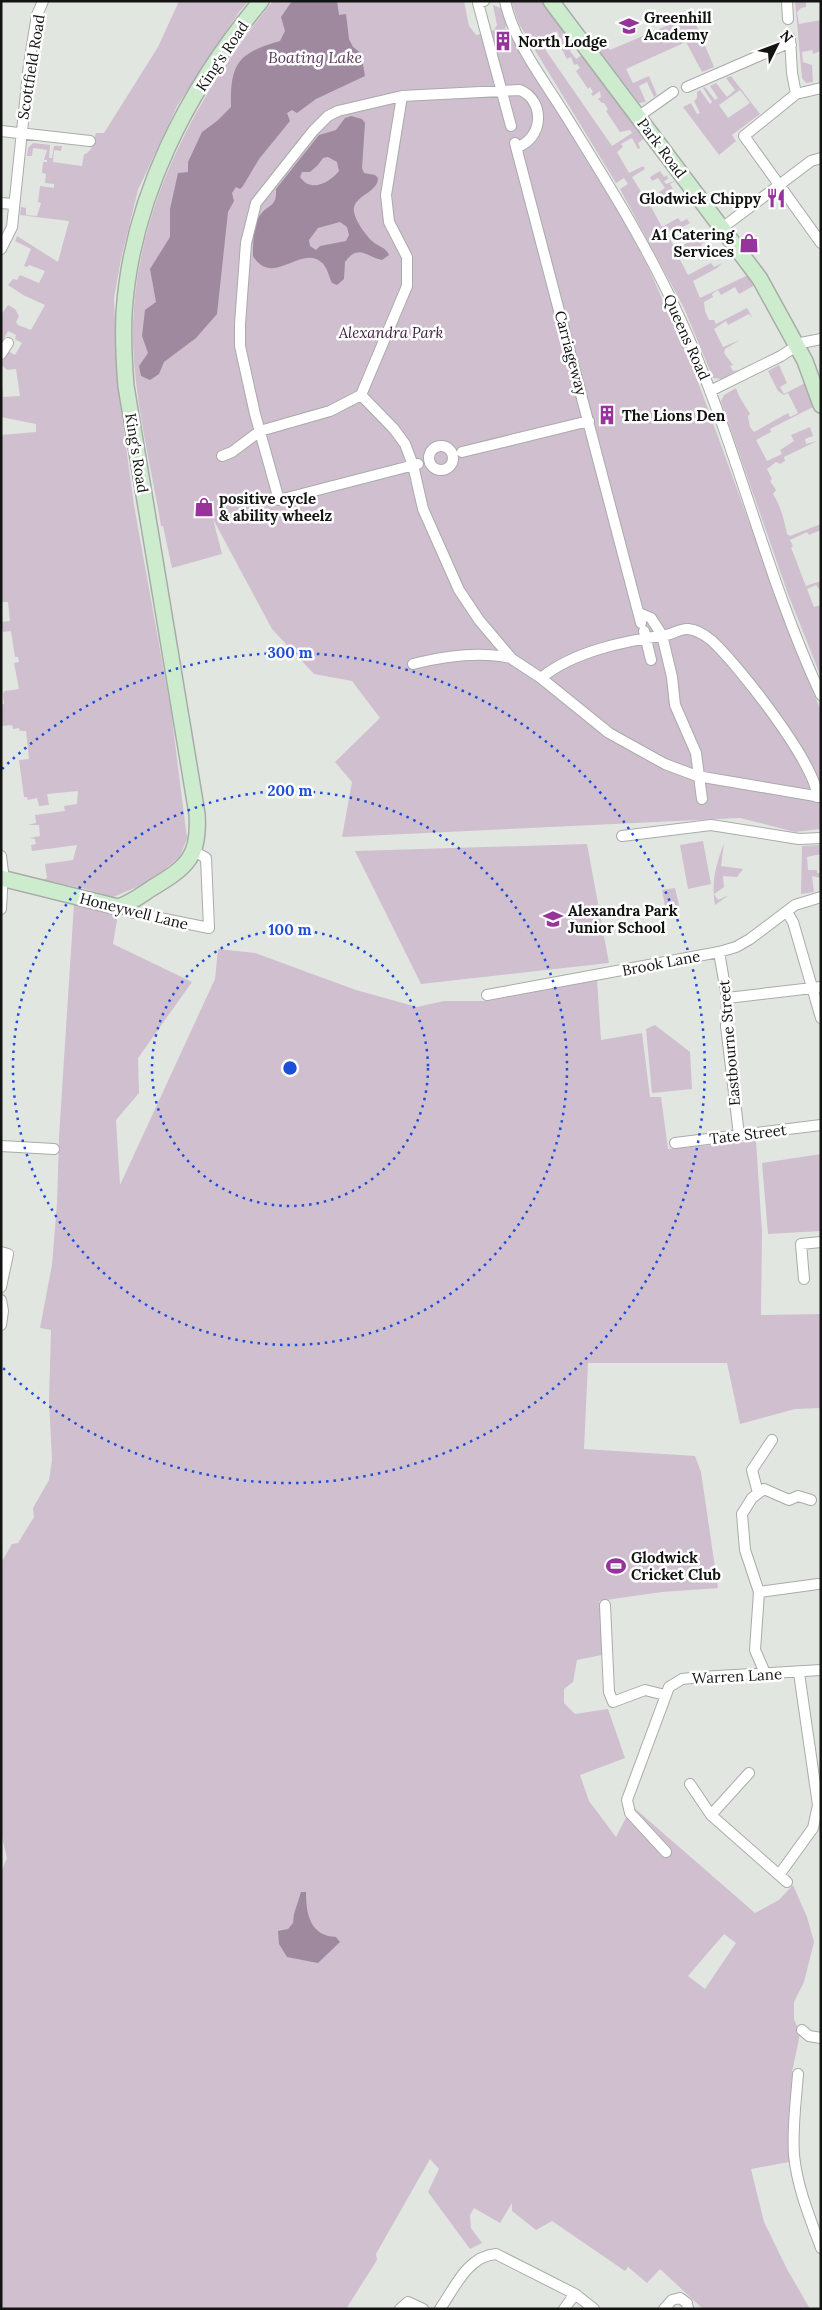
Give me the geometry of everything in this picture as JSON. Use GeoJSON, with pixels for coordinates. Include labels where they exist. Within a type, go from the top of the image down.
{"type":"FeatureCollection","features":[{"type":"Feature","properties":{"kind":"street","name":"Scottfield Road"},"geometry":{"type":"LineString","coordinates":[[1,249],[12,228],[21,133],[37,15],[43,1]]}},
{"type":"Feature","properties":{"kind":"street","name":"King's Road"},"geometry":{"type":"LineString","coordinates":[[194,852],[198,830],[197,814],[126,386],[123,348],[124,312],[132,257],[145,202],[163,158],[205,78],[234,35],[261,1]]}},
{"type":"Feature","properties":{"kind":"street"},"geometry":{"type":"LineString","coordinates":[[484,1],[478,3],[511,126]]}},
{"type":"Feature","properties":{"kind":"street","name":"Queens Road"},"geometry":{"type":"LineString","coordinates":[[505,1],[522,45],[623,209],[677,310],[710,391],[776,583],[821,695]]}},
{"type":"Feature","properties":{"kind":"street","name":"Park Road"},"geometry":{"type":"LineString","coordinates":[[551,1],[639,116],[766,290],[798,346],[821,405]]}},
{"type":"Feature","properties":{"kind":"street"},"geometry":{"type":"LineString","coordinates":[[786,1],[788,19]]}},
{"type":"Feature","properties":{"kind":"street"},"geometry":{"type":"LineString","coordinates":[[687,87],[790,41],[796,94]]}},
{"type":"Feature","properties":{"kind":"street"},"geometry":{"type":"LineString","coordinates":[[821,88],[796,94],[744,136],[821,243]]}},
{"type":"Feature","properties":{"kind":"street"},"geometry":{"type":"LineString","coordinates":[[458,454],[448,448],[438,446],[421,463],[279,500],[248,383],[240,333],[246,243],[256,203],[313,131],[328,116],[351,107],[402,96],[500,89]]}},
{"type":"Feature","properties":{"kind":"street","name":"Carriageway"},"geometry":{"type":"LineString","coordinates":[[500,89],[520,90],[527,93],[534,101],[537,111],[538,126],[532,138],[516,144],[651,660]]}},
{"type":"Feature","properties":{"kind":"street"},"geometry":{"type":"LineString","coordinates":[[639,116],[673,92]]}},
{"type":"Feature","properties":{"kind":"street"},"geometry":{"type":"LineString","coordinates":[[222,456],[232,452],[260,431],[330,411],[361,395],[407,286],[407,257],[389,222],[386,195],[402,96]]}},
{"type":"Feature","properties":{"kind":"street"},"geometry":{"type":"LineString","coordinates":[[1,131],[90,141]]}},
{"type":"Feature","properties":{"kind":"street"},"geometry":{"type":"LineString","coordinates":[[722,228],[811,161],[821,158]]}},
{"type":"Feature","properties":{"kind":"street"},"geometry":{"type":"LineString","coordinates":[[1,203],[14,204]]}},
{"type":"Feature","properties":{"kind":"street"},"geometry":{"type":"LineString","coordinates":[[710,391],[738,378],[801,343],[821,339]]}},
{"type":"Feature","properties":{"kind":"street"},"geometry":{"type":"LineString","coordinates":[[2,353],[8,343]]}},
{"type":"Feature","properties":{"kind":"street"},"geometry":{"type":"LineString","coordinates":[[361,395],[399,436],[409,453],[421,463],[443,470],[452,464],[458,454],[589,421]]}},
{"type":"Feature","properties":{"kind":"street"},"geometry":{"type":"LineString","coordinates":[[421,463],[423,509],[459,590],[484,628],[512,659],[541,678],[609,732],[628,745],[665,764],[697,776],[819,797],[815,784],[784,729],[722,650],[699,632],[686,628],[662,635],[642,627]]}},
{"type":"Feature","properties":{"kind":"street"},"geometry":{"type":"LineString","coordinates":[[541,678],[557,665],[592,651],[642,627],[650,618],[662,635],[672,677],[675,705],[696,753],[697,776],[702,799]]}},
{"type":"Feature","properties":{"kind":"street"},"geometry":{"type":"LineString","coordinates":[[413,664],[468,654],[493,654],[512,659]]}},
{"type":"Feature","properties":{"kind":"street"},"geometry":{"type":"LineString","coordinates":[[622,836],[711,825],[799,839],[821,838]]}},
{"type":"Feature","properties":{"kind":"street"},"geometry":{"type":"LineString","coordinates":[[124,905],[182,869],[194,852]]}},
{"type":"Feature","properties":{"kind":"street","name":"Honeywell Lane"},"geometry":{"type":"LineString","coordinates":[[2,875],[118,907],[124,905],[130,912],[209,928],[206,858],[194,852]]}},
{"type":"Feature","properties":{"kind":"street"},"geometry":{"type":"LineString","coordinates":[[1,856],[1,909]]}},
{"type":"Feature","properties":{"kind":"street","name":"Brook Lane"},"geometry":{"type":"LineString","coordinates":[[487,995],[719,952],[736,947],[750,939],[803,901],[821,898]]}},
{"type":"Feature","properties":{"kind":"street"},"geometry":{"type":"LineString","coordinates":[[787,912],[793,922],[817,988],[821,1018]]}},
{"type":"Feature","properties":{"kind":"street","name":"Eastbourne Street"},"geometry":{"type":"LineString","coordinates":[[719,952],[727,998],[726,1026],[738,1135]]}},
{"type":"Feature","properties":{"kind":"street"},"geometry":{"type":"LineString","coordinates":[[727,998],[817,988]]}},
{"type":"Feature","properties":{"kind":"street","name":"Tate Street"},"geometry":{"type":"LineString","coordinates":[[675,1143],[821,1125]]}},
{"type":"Feature","properties":{"kind":"street"},"geometry":{"type":"LineString","coordinates":[[1,1146],[54,1149]]}},
{"type":"Feature","properties":{"kind":"street"},"geometry":{"type":"LineString","coordinates":[[804,1279],[801,1244],[821,1242]]}},
{"type":"Feature","properties":{"kind":"street"},"geometry":{"type":"LineString","coordinates":[[1,1252],[8,1254],[1,1287]]}},
{"type":"Feature","properties":{"kind":"street"},"geometry":{"type":"LineString","coordinates":[[1,1300],[3,1311],[1,1325]]}},
{"type":"Feature","properties":{"kind":"street"},"geometry":{"type":"LineString","coordinates":[[772,1440],[752,1470],[761,1491],[789,1500],[798,1496],[811,1500]]}},
{"type":"Feature","properties":{"kind":"street"},"geometry":{"type":"LineString","coordinates":[[761,1491],[752,1498],[742,1514],[745,1550],[759,1592],[755,1650],[765,1673]]}},
{"type":"Feature","properties":{"kind":"street"},"geometry":{"type":"LineString","coordinates":[[759,1592],[818,1584]]}},
{"type":"Feature","properties":{"kind":"street"},"geometry":{"type":"LineString","coordinates":[[605,1605],[609,1692],[613,1702],[645,1690],[665,1695]]}},
{"type":"Feature","properties":{"kind":"street","name":"Warren Lane"},"geometry":{"type":"LineString","coordinates":[[666,1852],[630,1813],[627,1800],[669,1687],[682,1679],[765,1673],[799,1673],[821,1670]]}},
{"type":"Feature","properties":{"kind":"street"},"geometry":{"type":"LineString","coordinates":[[690,1784],[711,1815],[783,1878],[813,1828],[818,1805],[816,1768],[799,1673]]}},
{"type":"Feature","properties":{"kind":"street"},"geometry":{"type":"LineString","coordinates":[[711,1815],[749,1773]]}},
{"type":"Feature","properties":{"kind":"street"},"geometry":{"type":"LineString","coordinates":[[802,2030],[809,2036],[821,2038]]}},
{"type":"Feature","properties":{"kind":"street"},"geometry":{"type":"LineString","coordinates":[[798,2074],[793,2135],[794,2157],[804,2201],[821,2248]]}},
{"type":"Feature","properties":{"kind":"street"},"geometry":{"type":"LineString","coordinates":[[440,2309],[472,2262],[485,2255],[496,2254],[575,2294],[594,2309]]}},
{"type":"Feature","properties":{"kind":"street"},"geometry":{"type":"LineString","coordinates":[[564,2309],[575,2294]]}},
{"type":"Feature","properties":{"kind":"street"},"geometry":{"type":"LineString","coordinates":[[664,2309],[672,2300],[680,2298],[687,2303],[688,2309]]}},
{"type":"Feature","properties":{"kind":"street"},"geometry":{"type":"LineString","coordinates":[[400,2309],[408,2302],[423,2309]]}},
{"type":"Feature","properties":{"kind":"green space"},"geometry":{"type":"Polygon","coordinates":[[[179,1],[249,1],[239,12],[177,106],[138,190],[121,259],[114,298],[118,388],[134,505],[171,711],[187,838],[180,857],[149,882],[113,897],[43,880],[47,878],[45,864],[73,860],[77,845],[32,851],[31,845],[36,844],[35,839],[30,838],[40,836],[39,825],[28,825],[36,823],[35,815],[65,811],[64,806],[77,804],[78,791],[47,794],[49,805],[39,806],[37,798],[28,800],[27,797],[24,797],[19,760],[29,759],[26,731],[20,731],[19,728],[13,729],[12,725],[1,726],[1,705],[4,704],[3,694],[5,691],[19,689],[14,663],[19,662],[18,657],[15,657],[11,631],[3,632],[1,622],[10,621],[8,602],[1,602],[1,435],[36,432],[36,424],[1,417],[1,374],[3,397],[20,396],[16,369],[7,370],[1,364],[8,351],[15,355],[22,343],[15,339],[16,335],[8,331],[1,344],[1,315],[8,305],[15,309],[19,316],[16,322],[18,325],[31,330],[45,305],[23,295],[8,285],[13,279],[17,280],[20,275],[39,283],[45,271],[29,265],[27,267],[24,266],[31,249],[15,241],[17,236],[58,262],[69,221],[20,215],[21,207],[26,208],[26,215],[37,216],[41,203],[38,202],[40,186],[54,188],[54,184],[45,183],[46,174],[42,173],[43,162],[47,162],[47,160],[44,160],[47,150],[33,148],[32,156],[27,156],[28,148],[33,143],[50,145],[49,158],[52,158],[54,146],[62,146],[61,151],[54,150],[53,162],[82,166],[84,154],[91,149],[96,133],[104,133],[158,47],[179,1]]]}},
{"type":"Feature","properties":{"kind":"green space","name":"Alexandra Park"},"geometry":{"type":"Polygon","coordinates":[[[273,1],[464,1],[469,26],[476,35],[494,30],[497,25],[493,5],[503,9],[510,25],[505,27],[622,218],[648,267],[693,368],[793,643],[821,711],[821,829],[795,832],[740,818],[342,837],[352,782],[335,762],[380,718],[352,681],[314,674],[272,629],[213,519],[222,554],[172,568],[163,526],[161,526],[139,402],[134,361],[134,311],[140,263],[152,215],[169,169],[190,124],[215,81],[273,1]]]}},
{"type":"Feature","properties":{"kind":"green space"},"geometry":{"type":"Polygon","coordinates":[[[511,1],[542,1],[576,47],[570,51],[576,59],[582,55],[645,138],[638,143],[640,148],[638,149],[632,138],[621,144],[623,147],[617,152],[629,173],[643,166],[645,169],[632,177],[648,203],[661,197],[659,192],[665,188],[658,178],[652,181],[650,177],[660,171],[664,177],[672,173],[664,181],[666,184],[677,180],[670,184],[673,189],[666,194],[667,196],[650,205],[662,227],[678,218],[681,222],[687,219],[690,223],[681,228],[679,225],[666,232],[676,250],[697,236],[700,242],[709,237],[710,240],[701,244],[702,246],[678,256],[688,275],[711,263],[714,267],[722,263],[717,268],[693,281],[700,298],[748,275],[755,285],[739,294],[735,287],[721,295],[718,290],[712,294],[713,297],[704,302],[709,320],[714,320],[716,324],[747,308],[753,319],[749,314],[728,325],[726,321],[714,329],[723,347],[740,340],[725,349],[724,353],[733,365],[730,366],[733,371],[738,370],[722,379],[713,378],[684,308],[620,189],[628,184],[624,178],[616,183],[519,24],[511,1]],[[557,31],[540,42],[612,146],[632,133],[630,130],[620,132],[606,111],[608,109],[604,103],[598,99],[601,97],[600,91],[593,96],[591,94],[593,92],[590,87],[588,89],[576,71],[580,68],[577,64],[574,65],[571,57],[567,59],[556,38],[559,36],[557,31]]]}},
{"type":"Feature","properties":{"kind":"green space"},"geometry":{"type":"Polygon","coordinates":[[[795,1],[806,1],[806,7],[801,8],[797,12],[799,24],[821,20],[821,51],[813,54],[812,50],[802,52],[803,62],[812,65],[813,82],[806,83],[802,78],[795,1]]]}},
{"type":"Feature","properties":{"kind":"green space"},"geometry":{"type":"Polygon","coordinates":[[[692,15],[714,67],[702,72],[686,42],[626,69],[633,83],[649,76],[657,95],[654,97],[647,82],[639,86],[646,102],[639,103],[598,49],[607,47],[610,50],[692,15]]]}},
{"type":"Feature","properties":{"kind":"green space"},"geometry":{"type":"Polygon","coordinates":[[[731,76],[760,114],[732,135],[736,141],[719,155],[683,107],[691,103],[697,114],[700,113],[694,101],[697,98],[697,92],[700,90],[710,104],[712,102],[703,88],[705,87],[715,100],[718,98],[710,86],[716,83],[727,97],[735,90],[726,78],[731,76]],[[740,90],[719,105],[728,118],[750,103],[740,90]]]}},
{"type":"Feature","properties":{"kind":"green space"},"geometry":{"type":"Polygon","coordinates":[[[779,365],[787,383],[780,387],[784,394],[805,383],[813,407],[770,429],[771,432],[756,440],[767,461],[782,454],[780,450],[794,441],[791,435],[810,427],[813,436],[805,439],[806,444],[817,441],[784,457],[785,461],[780,464],[776,462],[767,469],[772,479],[770,481],[776,490],[773,494],[782,513],[787,534],[790,536],[821,524],[821,530],[809,535],[807,532],[790,540],[793,546],[791,548],[806,586],[821,581],[821,592],[816,585],[807,589],[814,607],[821,605],[821,677],[788,594],[721,401],[724,395],[736,388],[750,414],[748,416],[750,427],[754,432],[788,413],[790,417],[798,413],[788,393],[784,395],[778,391],[768,371],[779,365]]]}},
{"type":"Feature","properties":{"kind":"green space"},"geometry":{"type":"Polygon","coordinates":[[[703,841],[711,884],[688,889],[680,845],[703,841]]]}},
{"type":"Feature","properties":{"kind":"green space"},"geometry":{"type":"Polygon","coordinates":[[[724,843],[721,866],[743,869],[737,877],[723,876],[724,887],[714,894],[715,873],[724,843]]]}},
{"type":"Feature","properties":{"kind":"green space","name":"Alexandra Park Junior School"},"geometry":{"type":"Polygon","coordinates":[[[587,844],[609,963],[421,984],[355,851],[587,844]]]}},
{"type":"Feature","properties":{"kind":"green space"},"geometry":{"type":"Polygon","coordinates":[[[821,845],[821,854],[807,857],[808,870],[817,870],[817,873],[821,873],[821,878],[812,876],[814,892],[801,894],[802,846],[821,845]]]}},
{"type":"Feature","properties":{"kind":"green space"},"geometry":{"type":"Polygon","coordinates":[[[675,888],[680,909],[666,912],[662,890],[675,888]]]}},
{"type":"Feature","properties":{"kind":"green space"},"geometry":{"type":"Polygon","coordinates":[[[714,894],[718,900],[729,895],[715,905],[714,894]]]}},
{"type":"Feature","properties":{"kind":"green space"},"geometry":{"type":"Polygon","coordinates":[[[74,904],[118,914],[113,944],[192,982],[138,1058],[139,1093],[116,1120],[120,1185],[215,979],[218,949],[255,953],[356,990],[417,1007],[444,1001],[488,1001],[597,979],[601,1040],[642,1033],[650,1097],[661,1097],[668,1149],[756,1141],[762,1232],[761,1315],[821,1314],[821,1408],[795,1409],[740,1424],[727,1363],[588,1363],[584,1449],[695,1456],[701,1472],[718,1588],[662,1592],[599,1601],[607,1654],[577,1660],[573,1682],[564,1689],[564,1703],[575,1714],[608,1709],[625,1758],[580,1775],[589,1801],[616,1837],[632,1806],[755,1913],[779,1900],[793,1885],[807,1917],[814,1942],[804,1982],[794,2002],[794,2019],[800,2034],[792,2072],[789,2162],[751,2169],[764,2222],[787,2269],[810,2309],[703,2309],[660,2269],[647,2283],[628,2267],[625,2271],[552,2221],[536,2230],[512,2211],[512,2203],[500,2223],[474,2208],[470,2215],[471,2228],[482,2243],[470,2249],[428,2192],[439,2169],[430,2159],[376,2254],[377,2260],[346,2309],[1,2309],[1,1872],[7,1858],[1,1833],[1,1563],[12,1544],[18,1543],[34,1517],[33,1508],[49,1480],[52,1460],[49,1400],[51,1330],[40,1328],[52,1265],[57,1204],[59,1137],[74,904]],[[724,1934],[688,1976],[705,1989],[736,1943],[724,1934]]]}},
{"type":"Feature","properties":{"kind":"green space"},"geometry":{"type":"Polygon","coordinates":[[[655,1025],[690,1052],[692,1089],[652,1093],[646,1029],[655,1025]]]}},
{"type":"Feature","properties":{"kind":"green space"},"geometry":{"type":"Polygon","coordinates":[[[821,1154],[821,1231],[768,1234],[762,1163],[821,1154]]]}},
{"type":"Feature","properties":{"kind":"water","name":"Boating Lake"},"geometry":{"type":"Polygon","coordinates":[[[292,1],[337,1],[339,15],[346,14],[349,39],[353,47],[361,53],[365,76],[316,99],[297,113],[292,110],[287,113],[290,121],[259,159],[243,186],[240,189],[236,187],[232,193],[234,201],[228,212],[217,314],[196,338],[164,362],[159,374],[150,380],[141,376],[139,366],[148,353],[142,336],[145,310],[156,302],[150,269],[170,237],[170,209],[178,173],[188,172],[188,162],[202,132],[231,107],[232,80],[239,62],[254,50],[280,41],[285,31],[281,17],[292,1]]]}},
{"type":"Feature","properties":{"kind":"water"},"geometry":{"type":"Polygon","coordinates":[[[351,116],[362,119],[365,123],[362,168],[364,173],[375,175],[378,178],[375,187],[356,203],[354,207],[355,216],[369,238],[386,250],[389,255],[382,260],[359,252],[354,253],[345,262],[344,279],[337,285],[332,283],[323,264],[313,258],[305,258],[278,267],[269,268],[261,265],[253,256],[254,231],[259,217],[273,203],[276,189],[319,135],[336,130],[345,118],[351,116]],[[328,157],[323,158],[310,172],[302,172],[300,177],[304,182],[309,185],[320,184],[330,179],[339,171],[337,162],[328,157]],[[340,222],[318,228],[309,240],[310,246],[316,250],[320,246],[346,241],[349,235],[347,227],[340,222]]]}},
{"type":"Feature","properties":{"kind":"water"},"geometry":{"type":"Polygon","coordinates":[[[301,1892],[306,1892],[309,1916],[315,1928],[327,1936],[336,1937],[340,1942],[318,1963],[287,1957],[279,1944],[278,1931],[288,1929],[293,1923],[301,1892]]]}},
{"type":"Feature","properties":{"kind":"place","name":"Greenhill Academy"},"geometry":{"type":"Point","coordinates":[629,26]}},
{"type":"Feature","properties":{"kind":"place","name":"North Lodge"},"geometry":{"type":"Point","coordinates":[503,41]}},
{"type":"Feature","properties":{"kind":"place","name":"Glodwick Chippy"},"geometry":{"type":"Point","coordinates":[776,198]}},
{"type":"Feature","properties":{"kind":"place","name":"A1 Catering Services"},"geometry":{"type":"Point","coordinates":[749,243]}},
{"type":"Feature","properties":{"kind":"place","name":"The Lions Den"},"geometry":{"type":"Point","coordinates":[607,415]}},
{"type":"Feature","properties":{"kind":"place","name":"positive cycle & ability wheelz"},"geometry":{"type":"Point","coordinates":[204,507]}},
{"type":"Feature","properties":{"kind":"place","name":"Alexandra Park Junior School"},"geometry":{"type":"Point","coordinates":[553,919]}},
{"type":"Feature","properties":{"kind":"place","name":"Glodwick Cricket Club"},"geometry":{"type":"Point","coordinates":[616,1566]}}]}
